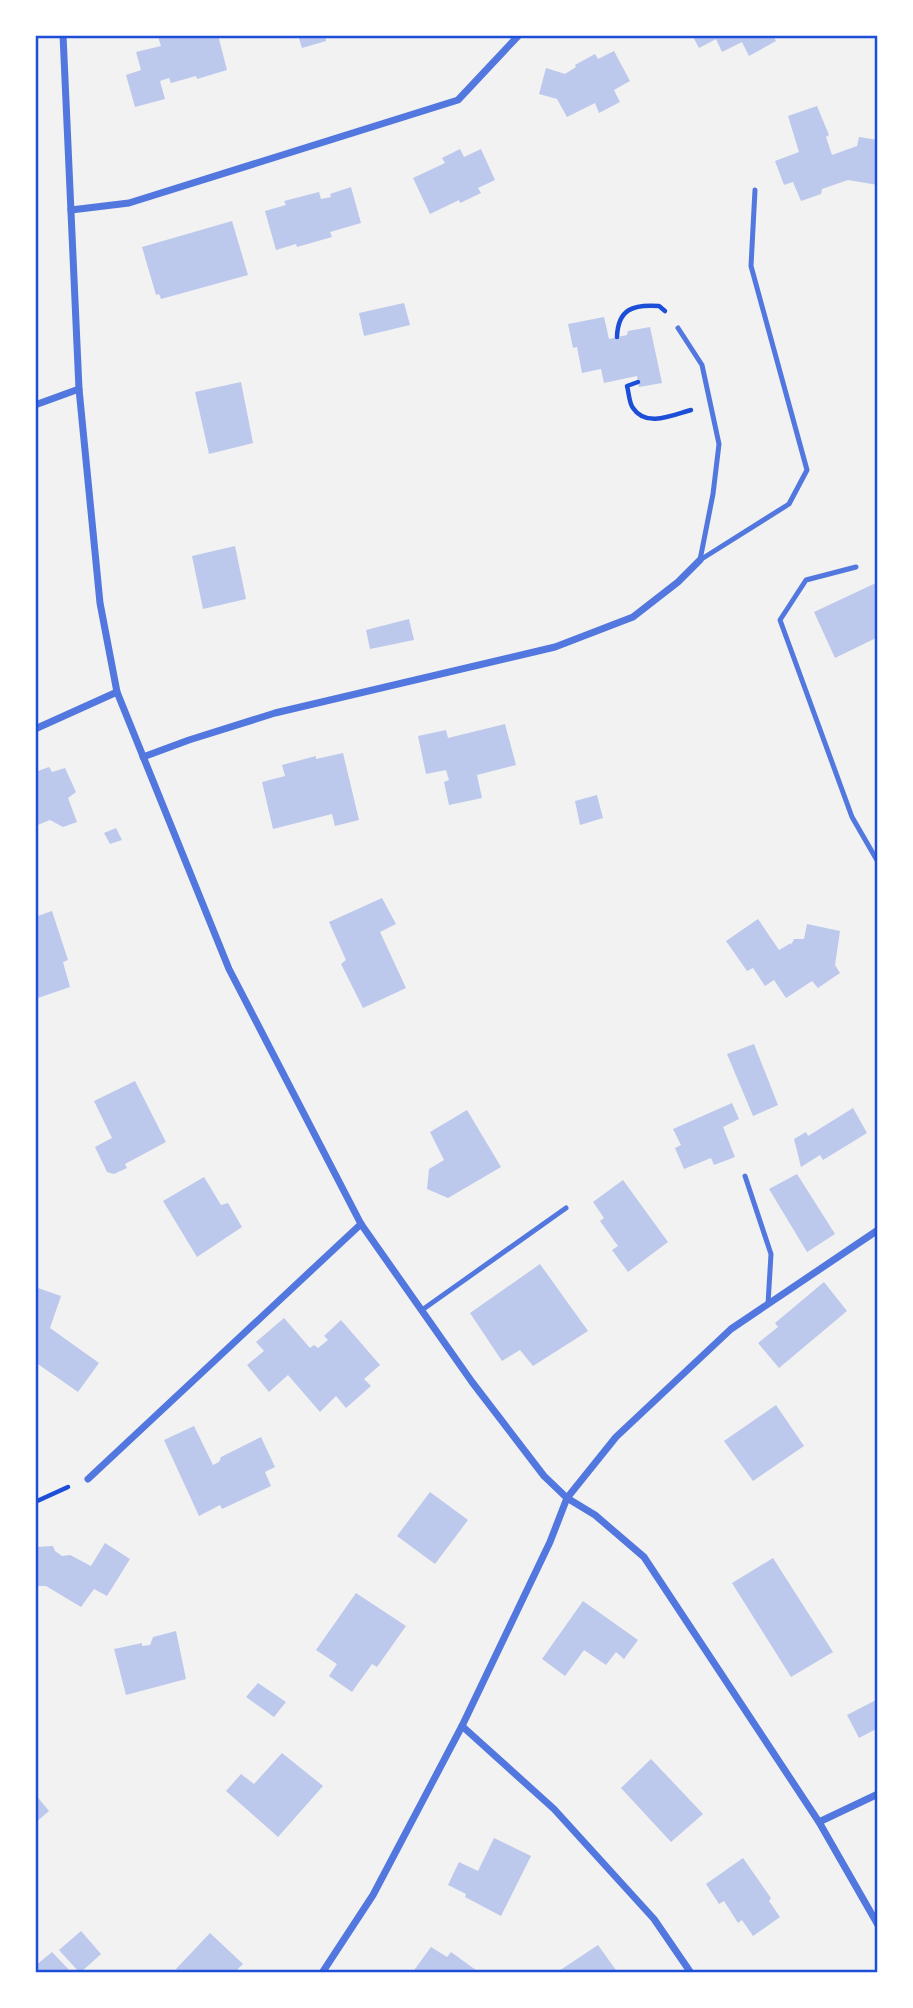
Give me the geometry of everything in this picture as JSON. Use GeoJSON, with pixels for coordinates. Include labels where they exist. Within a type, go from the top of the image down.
{"type":"FeatureCollection","features":[{"type":"Feature","properties":{"kind":"street"},"geometry":{"type":"LineString","coordinates":[[63,35],[79,389],[100,603],[117,692],[229,969],[361,1224],[472,1382],[544,1476],[567,1498],[595,1516],[644,1557],[819,1822],[878,1925]]}},
{"type":"Feature","properties":{"kind":"street"},"geometry":{"type":"LineString","coordinates":[[71,210],[129,203],[458,100],[519,35]]}},
{"type":"Feature","properties":{"kind":"street"},"geometry":{"type":"LineString","coordinates":[[35,405],[79,389]]}},
{"type":"Feature","properties":{"kind":"street"},"geometry":{"type":"LineString","coordinates":[[143,757],[275,713],[555,647],[633,617],[678,582],[700,560]]}},
{"type":"Feature","properties":{"kind":"street"},"geometry":{"type":"LineString","coordinates":[[35,729],[117,692]]}},
{"type":"Feature","properties":{"kind":"street"},"geometry":{"type":"LineString","coordinates":[[88,1479],[361,1224]]}},
{"type":"Feature","properties":{"kind":"street"},"geometry":{"type":"LineString","coordinates":[[322,1973],[373,1895],[461,1726],[550,1542],[567,1498],[617,1437],[731,1329],[878,1230]]}},
{"type":"Feature","properties":{"kind":"street"},"geometry":{"type":"LineString","coordinates":[[461,1726],[554,1809],[654,1919],[691,1973]]}},
{"type":"Feature","properties":{"kind":"street"},"geometry":{"type":"LineString","coordinates":[[819,1822],[878,1794]]}},
{"type":"Feature","properties":{"kind":"lane"},"geometry":{"type":"LineString","coordinates":[[700,560],[789,505],[807,470],[751,266],[755,190]]}},
{"type":"Feature","properties":{"kind":"lane"},"geometry":{"type":"LineString","coordinates":[[678,328],[702,365],[719,444],[713,494],[700,560]]}},
{"type":"Feature","properties":{"kind":"lane"},"geometry":{"type":"LineString","coordinates":[[856,567],[806,580],[780,620],[852,817],[878,862]]}},
{"type":"Feature","properties":{"kind":"lane"},"geometry":{"type":"LineString","coordinates":[[746,1176],[771,1254],[768,1304]]}},
{"type":"Feature","properties":{"kind":"lane"},"geometry":{"type":"LineString","coordinates":[[422,1310],[566,1208]]}},
{"type":"Feature","properties":{"kind":"path"},"geometry":{"type":"LineString","coordinates":[[617,337],[618,323],[624,313],[639,305],[659,306]]}},
{"type":"Feature","properties":{"kind":"path"},"geometry":{"type":"LineString","coordinates":[[638,382],[627,386],[632,407],[640,415],[657,420],[711,404]]}},
{"type":"Feature","properties":{"kind":"path"},"geometry":{"type":"LineString","coordinates":[[35,1502],[88,1479]]}},
{"type":"Feature","properties":{"kind":"building"},"geometry":{"type":"Polygon","coordinates":[[[218,35],[227,70],[197,79],[196,76],[171,83],[169,78],[160,81],[165,99],[135,107],[126,75],[141,70],[136,52],[161,46],[158,37],[218,35]]]}},
{"type":"Feature","properties":{"kind":"building"},"geometry":{"type":"Polygon","coordinates":[[[298,35],[325,35],[326,41],[302,48],[298,35]]]}},
{"type":"Feature","properties":{"kind":"building"},"geometry":{"type":"Polygon","coordinates":[[[692,35],[773,35],[776,41],[749,56],[742,42],[722,52],[716,39],[699,48],[692,35]]]}},
{"type":"Feature","properties":{"kind":"building"},"geometry":{"type":"Polygon","coordinates":[[[614,51],[630,81],[614,90],[620,102],[599,113],[595,103],[567,117],[557,99],[539,94],[546,68],[565,74],[595,54],[598,59],[614,51]]]}},
{"type":"Feature","properties":{"kind":"building"},"geometry":{"type":"Polygon","coordinates":[[[817,106],[829,135],[826,137],[832,155],[857,146],[859,137],[878,140],[878,185],[848,180],[822,189],[821,194],[801,201],[793,182],[784,185],[775,161],[799,152],[788,116],[817,106]]]}},
{"type":"Feature","properties":{"kind":"building"},"geometry":{"type":"Polygon","coordinates":[[[460,149],[464,157],[481,149],[495,180],[478,188],[481,193],[430,214],[413,178],[445,163],[442,158],[460,149]]]}},
{"type":"Feature","properties":{"kind":"building"},"geometry":{"type":"Polygon","coordinates":[[[351,187],[361,223],[330,232],[332,237],[276,250],[265,211],[286,205],[284,201],[319,192],[321,199],[331,197],[330,194],[351,187]]]}},
{"type":"Feature","properties":{"kind":"building"},"geometry":{"type":"Polygon","coordinates":[[[232,221],[248,275],[161,299],[159,294],[156,295],[142,247],[232,221]]]}},
{"type":"Feature","properties":{"kind":"building"},"geometry":{"type":"Polygon","coordinates":[[[404,303],[410,325],[364,336],[359,313],[404,303]]]}},
{"type":"Feature","properties":{"kind":"building"},"geometry":{"type":"Polygon","coordinates":[[[604,317],[609,339],[627,335],[628,331],[650,327],[662,383],[639,387],[637,376],[604,383],[601,369],[582,373],[577,347],[573,348],[568,324],[604,317]]]}},
{"type":"Feature","properties":{"kind":"building"},"geometry":{"type":"Polygon","coordinates":[[[241,382],[253,443],[209,454],[195,392],[241,382]]]}},
{"type":"Feature","properties":{"kind":"building"},"geometry":{"type":"Polygon","coordinates":[[[235,546],[246,599],[203,609],[192,556],[235,546]]]}},
{"type":"Feature","properties":{"kind":"building"},"geometry":{"type":"Polygon","coordinates":[[[878,582],[878,637],[835,658],[814,612],[878,582]]]}},
{"type":"Feature","properties":{"kind":"building"},"geometry":{"type":"Polygon","coordinates":[[[409,619],[414,640],[370,649],[366,630],[409,619]]]}},
{"type":"Feature","properties":{"kind":"building"},"geometry":{"type":"Polygon","coordinates":[[[505,724],[516,765],[477,775],[482,798],[449,805],[444,782],[449,780],[446,770],[426,774],[418,736],[446,730],[448,738],[505,724]]]}},
{"type":"Feature","properties":{"kind":"building"},"geometry":{"type":"Polygon","coordinates":[[[343,753],[359,820],[335,826],[332,814],[273,829],[262,782],[285,776],[282,765],[316,756],[316,759],[343,753]]]}},
{"type":"Feature","properties":{"kind":"building"},"geometry":{"type":"Polygon","coordinates":[[[49,767],[52,772],[65,768],[76,792],[68,798],[77,822],[63,827],[50,820],[35,826],[35,781],[38,779],[35,772],[49,767]]]}},
{"type":"Feature","properties":{"kind":"building"},"geometry":{"type":"Polygon","coordinates":[[[597,795],[603,818],[580,825],[575,801],[597,795]]]}},
{"type":"Feature","properties":{"kind":"building"},"geometry":{"type":"Polygon","coordinates":[[[116,828],[122,840],[110,844],[104,833],[116,828]]]}},
{"type":"Feature","properties":{"kind":"building"},"geometry":{"type":"Polygon","coordinates":[[[382,898],[396,924],[380,932],[406,988],[363,1008],[341,964],[346,960],[329,922],[382,898]]]}},
{"type":"Feature","properties":{"kind":"building"},"geometry":{"type":"Polygon","coordinates":[[[52,911],[68,960],[63,962],[70,987],[35,999],[35,917],[52,911]]]}},
{"type":"Feature","properties":{"kind":"building"},"geometry":{"type":"Polygon","coordinates":[[[758,919],[779,950],[791,945],[794,939],[804,939],[807,924],[840,931],[835,965],[840,973],[818,988],[812,981],[786,998],[774,980],[765,986],[753,968],[747,971],[726,941],[758,919]]]}},
{"type":"Feature","properties":{"kind":"building"},"geometry":{"type":"Polygon","coordinates":[[[754,1044],[778,1105],[753,1116],[727,1054],[754,1044]]]}},
{"type":"Feature","properties":{"kind":"building"},"geometry":{"type":"Polygon","coordinates":[[[135,1081],[166,1142],[125,1164],[127,1168],[114,1174],[107,1172],[95,1147],[112,1138],[94,1101],[135,1081]]]}},
{"type":"Feature","properties":{"kind":"building"},"geometry":{"type":"Polygon","coordinates":[[[732,1103],[739,1119],[723,1127],[735,1157],[714,1165],[711,1158],[684,1169],[675,1148],[681,1145],[673,1129],[732,1103]]]}},
{"type":"Feature","properties":{"kind":"building"},"geometry":{"type":"Polygon","coordinates":[[[853,1108],[867,1133],[823,1160],[820,1155],[801,1167],[794,1139],[806,1132],[808,1136],[853,1108]]]}},
{"type":"Feature","properties":{"kind":"building"},"geometry":{"type":"Polygon","coordinates":[[[467,1110],[501,1167],[448,1198],[427,1189],[429,1169],[444,1160],[430,1132],[467,1110]]]}},
{"type":"Feature","properties":{"kind":"building"},"geometry":{"type":"Polygon","coordinates":[[[797,1174],[835,1234],[807,1252],[769,1189],[797,1174]]]}},
{"type":"Feature","properties":{"kind":"building"},"geometry":{"type":"Polygon","coordinates":[[[204,1177],[221,1205],[228,1203],[242,1227],[197,1257],[163,1201],[204,1177]]]}},
{"type":"Feature","properties":{"kind":"building"},"geometry":{"type":"Polygon","coordinates":[[[623,1180],[668,1242],[628,1272],[612,1250],[618,1246],[600,1221],[604,1218],[593,1202],[623,1180]]]}},
{"type":"Feature","properties":{"kind":"building"},"geometry":{"type":"Polygon","coordinates":[[[540,1264],[588,1331],[533,1366],[520,1350],[502,1361],[470,1313],[540,1264]]]}},
{"type":"Feature","properties":{"kind":"building"},"geometry":{"type":"Polygon","coordinates":[[[824,1282],[847,1311],[779,1368],[758,1343],[778,1327],[775,1323],[824,1282]]]}},
{"type":"Feature","properties":{"kind":"building"},"geometry":{"type":"Polygon","coordinates":[[[35,1287],[61,1296],[50,1328],[99,1363],[78,1392],[35,1362],[35,1287]]]}},
{"type":"Feature","properties":{"kind":"building"},"geometry":{"type":"Polygon","coordinates":[[[284,1318],[310,1348],[314,1345],[318,1348],[328,1340],[324,1336],[341,1320],[380,1365],[364,1379],[371,1386],[346,1408],[336,1396],[320,1412],[288,1375],[269,1392],[247,1365],[264,1351],[256,1342],[284,1318]]]}},
{"type":"Feature","properties":{"kind":"building"},"geometry":{"type":"Polygon","coordinates":[[[776,1405],[804,1446],[753,1481],[724,1441],[776,1405]]]}},
{"type":"Feature","properties":{"kind":"building"},"geometry":{"type":"Polygon","coordinates":[[[194,1426],[213,1465],[219,1462],[221,1457],[261,1437],[275,1467],[265,1472],[271,1486],[222,1509],[220,1505],[199,1516],[164,1440],[194,1426]]]}},
{"type":"Feature","properties":{"kind":"building"},"geometry":{"type":"Polygon","coordinates":[[[430,1492],[468,1520],[435,1564],[397,1536],[430,1492]]]}},
{"type":"Feature","properties":{"kind":"building"},"geometry":{"type":"Polygon","coordinates":[[[105,1543],[130,1559],[107,1596],[94,1589],[81,1607],[46,1586],[35,1586],[35,1547],[53,1546],[62,1556],[70,1555],[91,1566],[105,1543]]]}},
{"type":"Feature","properties":{"kind":"building"},"geometry":{"type":"Polygon","coordinates":[[[773,1558],[833,1652],[791,1677],[732,1583],[773,1558]]]}},
{"type":"Feature","properties":{"kind":"building"},"geometry":{"type":"Polygon","coordinates":[[[356,1593],[406,1626],[377,1667],[372,1664],[352,1692],[329,1676],[337,1664],[316,1650],[356,1593]]]}},
{"type":"Feature","properties":{"kind":"building"},"geometry":{"type":"Polygon","coordinates":[[[583,1601],[638,1640],[624,1659],[616,1652],[606,1665],[584,1650],[565,1676],[542,1659],[583,1601]]]}},
{"type":"Feature","properties":{"kind":"building"},"geometry":{"type":"Polygon","coordinates":[[[176,1631],[186,1679],[126,1695],[114,1649],[142,1643],[142,1646],[150,1645],[153,1637],[176,1631]]]}},
{"type":"Feature","properties":{"kind":"building"},"geometry":{"type":"Polygon","coordinates":[[[258,1683],[286,1702],[274,1717],[246,1697],[258,1683]]]}},
{"type":"Feature","properties":{"kind":"building"},"geometry":{"type":"Polygon","coordinates":[[[878,1699],[878,1728],[859,1738],[847,1715],[878,1699]]]}},
{"type":"Feature","properties":{"kind":"building"},"geometry":{"type":"Polygon","coordinates":[[[282,1753],[323,1786],[278,1837],[226,1791],[241,1774],[254,1784],[282,1753]]]}},
{"type":"Feature","properties":{"kind":"building"},"geometry":{"type":"Polygon","coordinates":[[[651,1759],[703,1814],[671,1842],[621,1788],[651,1759]]]}},
{"type":"Feature","properties":{"kind":"building"},"geometry":{"type":"Polygon","coordinates":[[[35,1794],[49,1811],[35,1823],[35,1794]]]}},
{"type":"Feature","properties":{"kind":"building"},"geometry":{"type":"Polygon","coordinates":[[[494,1838],[531,1856],[501,1916],[448,1885],[459,1862],[478,1871],[494,1838]]]}},
{"type":"Feature","properties":{"kind":"building"},"geometry":{"type":"Polygon","coordinates":[[[743,1858],[771,1898],[769,1901],[780,1917],[753,1936],[742,1920],[738,1923],[724,1901],[719,1904],[706,1884],[743,1858]]]}},
{"type":"Feature","properties":{"kind":"building"},"geometry":{"type":"Polygon","coordinates":[[[81,1931],[101,1954],[80,1973],[59,1950],[81,1931]]]}},
{"type":"Feature","properties":{"kind":"building"},"geometry":{"type":"Polygon","coordinates":[[[210,1933],[243,1964],[234,1973],[180,1973],[176,1969],[210,1933]]]}},
{"type":"Feature","properties":{"kind":"building"},"geometry":{"type":"Polygon","coordinates":[[[598,1945],[618,1973],[556,1973],[598,1945]]]}},
{"type":"Feature","properties":{"kind":"building"},"geometry":{"type":"Polygon","coordinates":[[[431,1947],[447,1957],[451,1952],[480,1973],[412,1973],[431,1947]]]}},
{"type":"Feature","properties":{"kind":"building"},"geometry":{"type":"Polygon","coordinates":[[[52,1952],[72,1973],[35,1973],[35,1966],[52,1952]]]}}]}
